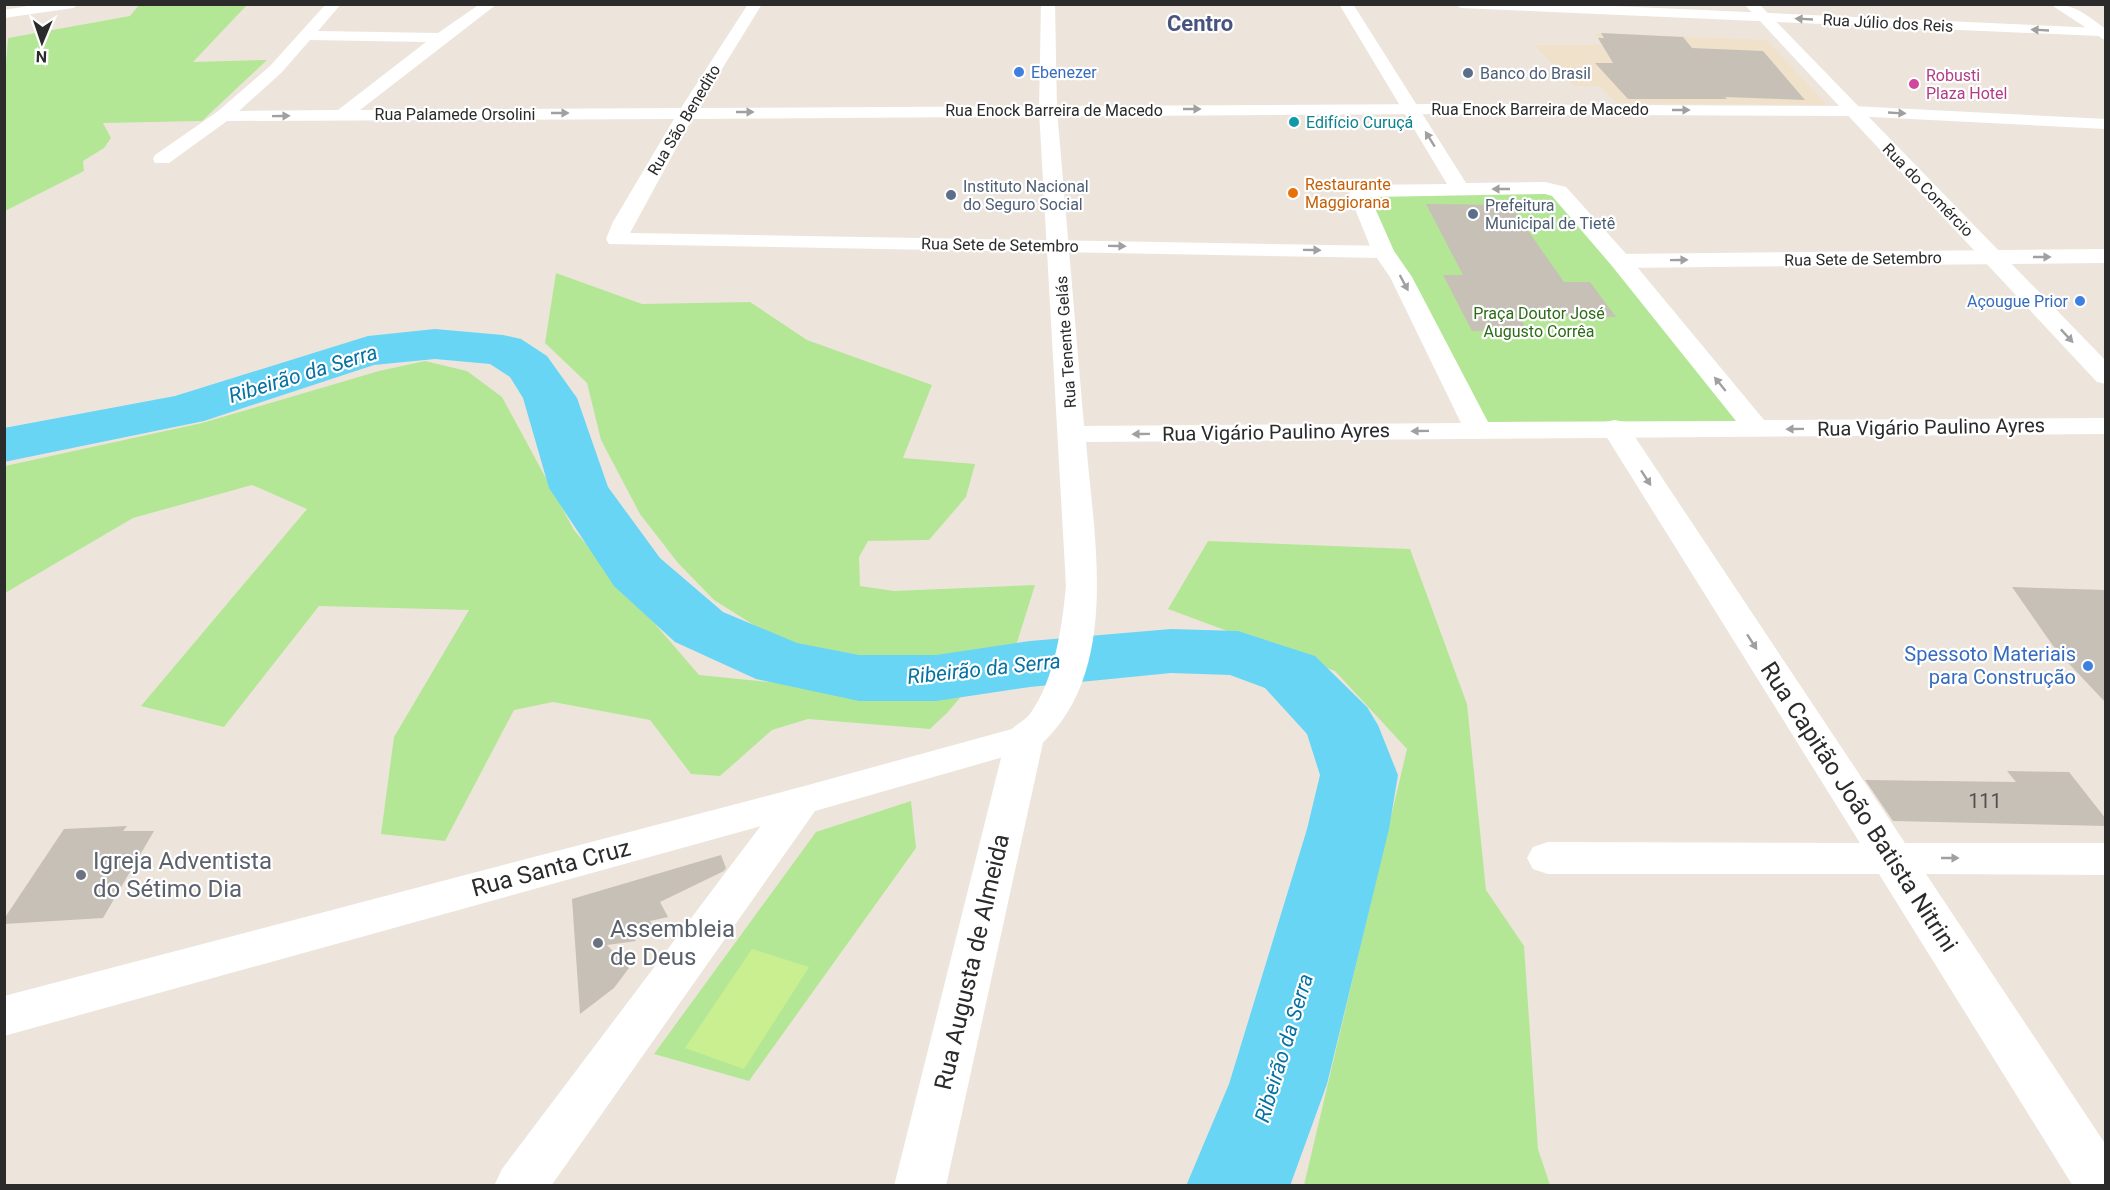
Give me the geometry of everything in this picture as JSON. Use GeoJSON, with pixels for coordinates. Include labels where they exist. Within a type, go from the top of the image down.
{"type":"FeatureCollection","features":[{"type":"Feature","properties":{"kind":"street"},"geometry":{"type":"LineString","coordinates":[[7,13],[36,4]]}},
{"type":"Feature","properties":{"kind":"street"},"geometry":{"type":"LineString","coordinates":[[7,13],[73,4]]}},
{"type":"Feature","properties":{"kind":"street"},"geometry":{"type":"LineString","coordinates":[[162,159],[223,116],[276,69],[334,4]]}},
{"type":"Feature","properties":{"kind":"street"},"geometry":{"type":"LineString","coordinates":[[343,115],[441,38],[490,4]]}},
{"type":"Feature","properties":{"kind":"street","name":"Rua São Benedito"},"geometry":{"type":"LineString","coordinates":[[617,238],[687,112],[755,4]]}},
{"type":"Feature","properties":{"kind":"street","name":"Rua Tenente Gelás"},"geometry":{"type":"LineString","coordinates":[[1048,4],[1048,110],[1073,434],[1082,586],[1079,632],[1066,677]]}},
{"type":"Feature","properties":{"kind":"street"},"geometry":{"type":"LineString","coordinates":[[1346,4],[1460,189]]}},
{"type":"Feature","properties":{"kind":"street","name":"Rua Júlio dos Reis"},"geometry":{"type":"LineString","coordinates":[[1461,4],[1758,11],[2102,35]]}},
{"type":"Feature","properties":{"kind":"street"},"geometry":{"type":"LineString","coordinates":[[2057,4],[2080,17],[2102,35]]}},
{"type":"Feature","properties":{"kind":"street","name":"Rua do Comércio"},"geometry":{"type":"LineString","coordinates":[[1758,11],[2106,376]]}},
{"type":"Feature","properties":{"kind":"street"},"geometry":{"type":"LineString","coordinates":[[307,35],[441,38]]}},
{"type":"Feature","properties":{"kind":"street","name":"Rua Enock Barreira de Macedo"},"geometry":{"type":"LineString","coordinates":[[687,112],[1410,109],[1852,111],[2106,124]]}},
{"type":"Feature","properties":{"kind":"street","name":"Rua Palamede Orsolini"},"geometry":{"type":"LineString","coordinates":[[223,116],[687,112]]}},
{"type":"Feature","properties":{"kind":"street"},"geometry":{"type":"LineString","coordinates":[[1545,188],[1559,191],[1620,261],[1757,429],[1478,430],[1401,278],[1383,251],[1359,194],[1364,191],[1460,189],[1545,188]]}},
{"type":"Feature","properties":{"kind":"street","name":"Rua Sete de Setembro"},"geometry":{"type":"LineString","coordinates":[[617,238],[1383,251]]}},
{"type":"Feature","properties":{"kind":"street","name":"Rua Sete de Setembro"},"geometry":{"type":"LineString","coordinates":[[1620,261],[2106,256]]}},
{"type":"Feature","properties":{"kind":"street","name":"Rua Vigário Paulino Ayres"},"geometry":{"type":"LineString","coordinates":[[1757,429],[2106,426]]}},
{"type":"Feature","properties":{"kind":"street","name":"Rua Capitão João Batista Nitrini"},"geometry":{"type":"LineString","coordinates":[[1615,429],[2103,1185]]}},
{"type":"Feature","properties":{"kind":"street","name":"Rua Vigário Paulino Ayres"},"geometry":{"type":"LineString","coordinates":[[1073,434],[1478,430]]}},
{"type":"Feature","properties":{"kind":"street","name":"Rua Santa Cruz"},"geometry":{"type":"LineString","coordinates":[[4,1016],[801,801],[1025,738],[1044,722],[1066,677]]}},
{"type":"Feature","properties":{"kind":"street","name":"Rua Augusta de Almeida"},"geometry":{"type":"LineString","coordinates":[[920,1185],[1025,738]]}},
{"type":"Feature","properties":{"kind":"street"},"geometry":{"type":"LineString","coordinates":[[520,1185],[801,801]]}},
{"type":"Feature","properties":{"kind":"street"},"geometry":{"type":"LineString","coordinates":[[1548,858],[2106,859]]}},
{"type":"Feature","properties":{"kind":"shaded area"},"geometry":{"type":"Polygon","coordinates":[[[1595,33],[1767,40],[1827,105],[1617,103],[1600,86],[1574,86],[1534,45],[1602,45],[1595,33]]]}},
{"type":"Feature","properties":{"kind":"green space"},"geometry":{"type":"Polygon","coordinates":[[[139,5],[247,5],[193,62],[267,60],[202,121],[103,123],[111,138],[104,148],[83,161],[84,171],[5,211],[4,89],[8,38],[130,16],[139,5]]]}},
{"type":"Feature","properties":{"kind":"green space","name":"Praça Doutor José Augusto Corrêa"},"geometry":{"type":"Polygon","coordinates":[[[1556,192],[1750,425],[1481,424],[1362,194],[1556,192]]]}},
{"type":"Feature","properties":{"kind":"green space"},"geometry":{"type":"Polygon","coordinates":[[[556,273],[642,304],[750,302],[807,340],[932,385],[903,458],[975,464],[966,497],[929,540],[868,541],[859,557],[860,586],[894,591],[1035,585],[1015,649],[867,663],[779,641],[714,600],[678,563],[640,514],[601,440],[587,383],[545,343],[556,273]]]}},
{"type":"Feature","properties":{"kind":"green space"},"geometry":{"type":"Polygon","coordinates":[[[425,361],[467,371],[502,397],[574,530],[699,675],[868,692],[970,686],[930,729],[808,719],[772,730],[720,776],[691,774],[650,720],[553,702],[514,710],[445,841],[381,834],[394,737],[469,610],[319,606],[224,727],[141,706],[307,509],[252,485],[133,518],[5,593],[5,466],[202,423],[379,371],[425,361]]]}},
{"type":"Feature","properties":{"kind":"green space"},"geometry":{"type":"Polygon","coordinates":[[[1208,541],[1410,549],[1467,704],[1486,890],[1524,946],[1538,1149],[1550,1185],[1304,1185],[1407,749],[1335,671],[1168,609],[1208,541]]]}},
{"type":"Feature","properties":{"kind":"green space"},"geometry":{"type":"Polygon","coordinates":[[[911,801],[916,848],[749,1081],[654,1054],[816,832],[911,801]]]}},
{"type":"Feature","properties":{"kind":"green space"},"geometry":{"type":"Polygon","coordinates":[[[752,949],[809,967],[744,1069],[685,1048],[752,949]]]}},
{"type":"Feature","properties":{"kind":"building"},"geometry":{"type":"Polygon","coordinates":[[[1601,33],[1683,37],[1692,48],[1763,51],[1805,100],[1725,97],[1727,99],[1628,99],[1595,63],[1613,63],[1598,38],[1604,38],[1601,33]]]}},
{"type":"Feature","properties":{"kind":"building"},"geometry":{"type":"Polygon","coordinates":[[[1426,204],[1510,205],[1564,282],[1590,282],[1616,317],[1519,315],[1528,331],[1472,331],[1443,275],[1463,275],[1426,204]]]}},
{"type":"Feature","properties":{"kind":"building","name":"Spessoto Materiais para Construção"},"geometry":{"type":"Polygon","coordinates":[[[2012,587],[2106,590],[2106,703],[2056,650],[2012,587]]]}},
{"type":"Feature","properties":{"kind":"building"},"geometry":{"type":"Polygon","coordinates":[[[2007,771],[2069,772],[2106,819],[2106,826],[1893,821],[1865,780],[2016,782],[2007,771]]]}},
{"type":"Feature","properties":{"kind":"building","name":"Igreja Adventista do Sétimo Dia"},"geometry":{"type":"Polygon","coordinates":[[[127,826],[123,831],[154,831],[103,918],[4,924],[4,919],[64,829],[127,826]]]}},
{"type":"Feature","properties":{"kind":"building","name":"Assembleia de Deus"},"geometry":{"type":"Polygon","coordinates":[[[721,855],[726,868],[724,871],[660,902],[668,917],[650,921],[656,932],[631,935],[636,941],[607,945],[629,968],[614,988],[580,1014],[572,899],[721,855]]]}},
{"type":"Feature","properties":{"kind":"waterway","name":"Ribeirão da Serra"},"geometry":{"type":"LineString","coordinates":[[4,445],[185,410],[368,351],[435,344],[503,350],[529,367],[550,398],[579,488],[637,572],[699,627],[781,663],[859,678],[936,678],[1030,664],[1171,651],[1238,653],[1290,672],[1341,725],[1359,775],[1348,829],[1278,1084],[1238,1186]]}},
{"type":"Feature","properties":{"kind":"place","name":"Ebenezer"},"geometry":{"type":"Point","coordinates":[1019,72]}},
{"type":"Feature","properties":{"kind":"place","name":"Banco do Brasil"},"geometry":{"type":"Point","coordinates":[1468,73]}},
{"type":"Feature","properties":{"kind":"place","name":"Robusti Plaza Hotel"},"geometry":{"type":"Point","coordinates":[1914,84]}},
{"type":"Feature","properties":{"kind":"place","name":"Edifício Curuçá"},"geometry":{"type":"Point","coordinates":[1294,122]}},
{"type":"Feature","properties":{"kind":"place","name":"Restaurante Maggiorana"},"geometry":{"type":"Point","coordinates":[1293,193]}},
{"type":"Feature","properties":{"kind":"place","name":"Instituto Nacional do Seguro Social"},"geometry":{"type":"Point","coordinates":[951,195]}},
{"type":"Feature","properties":{"kind":"place","name":"Prefeitura Municipal de Tietê"},"geometry":{"type":"Point","coordinates":[1473,214]}},
{"type":"Feature","properties":{"kind":"place","name":"Açougue Prior"},"geometry":{"type":"Point","coordinates":[2080,301]}},
{"type":"Feature","properties":{"kind":"place","name":"Spessoto Materiais para Construção"},"geometry":{"type":"Point","coordinates":[2088,666]}},
{"type":"Feature","properties":{"kind":"place","name":"Igreja Adventista do Sétimo Dia"},"geometry":{"type":"Point","coordinates":[81,875]}},
{"type":"Feature","properties":{"kind":"place","name":"Assembleia de Deus"},"geometry":{"type":"Point","coordinates":[598,943]}},
{"type":"Feature","properties":{"kind":"district","name":"Centro"},"geometry":{"type":"Point","coordinates":[1200,23]}}]}
